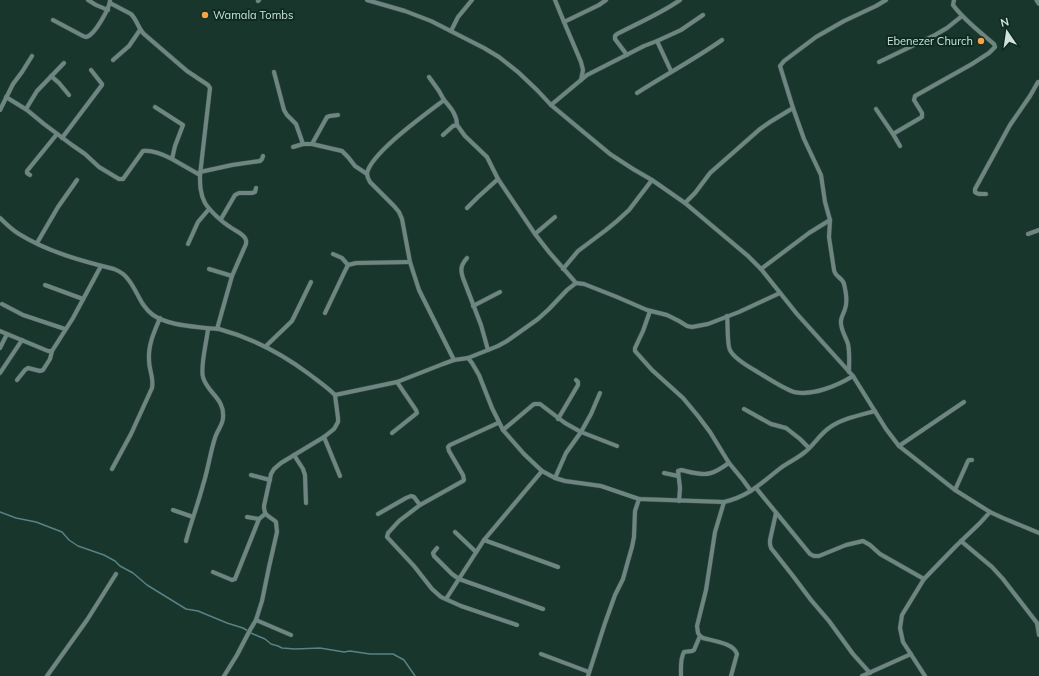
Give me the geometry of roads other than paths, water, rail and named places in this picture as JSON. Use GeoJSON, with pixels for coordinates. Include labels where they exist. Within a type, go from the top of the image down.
{"type":"FeatureCollection","features":[{"type":"Feature","properties":{"kind":"street"},"geometry":{"type":"LineString","coordinates":[[88,0],[108,10]]}},
{"type":"Feature","properties":{"kind":"street"},"geometry":{"type":"LineString","coordinates":[[367,0],[405,11],[431,21],[499,57],[518,72],[551,105],[610,154],[652,180],[685,203],[748,256],[761,269],[797,314],[851,374],[886,429],[899,446],[955,490],[990,512],[1039,533]]}},
{"type":"Feature","properties":{"kind":"street"},"geometry":{"type":"LineString","coordinates":[[450,31],[458,17],[472,0]]}},
{"type":"Feature","properties":{"kind":"street"},"geometry":{"type":"LineString","coordinates":[[555,0],[581,62],[583,70],[581,80]]}},
{"type":"Feature","properties":{"kind":"street"},"geometry":{"type":"LineString","coordinates":[[564,22],[606,0]]}},
{"type":"Feature","properties":{"kind":"street"},"geometry":{"type":"LineString","coordinates":[[627,55],[615,39],[615,36],[647,20],[680,0]]}},
{"type":"Feature","properties":{"kind":"street"},"geometry":{"type":"LineString","coordinates":[[851,374],[847,342],[841,327],[841,321],[846,307],[844,282],[836,275],[834,270],[829,237],[830,220],[825,202],[821,175],[804,139],[780,66],[816,37],[886,0]]}},
{"type":"Feature","properties":{"kind":"street"},"geometry":{"type":"LineString","coordinates":[[893,134],[922,117],[922,113],[914,100],[915,96],[972,64],[994,48],[994,44],[962,16],[953,5],[954,0]]}},
{"type":"Feature","properties":{"kind":"street"},"geometry":{"type":"LineString","coordinates":[[53,20],[86,37],[97,26],[108,10],[110,2],[131,14],[144,34],[187,71],[209,86],[210,98],[200,174],[201,193],[209,208],[246,239],[246,244],[232,276],[217,329]]}},
{"type":"Feature","properties":{"kind":"street"},"geometry":{"type":"LineString","coordinates":[[551,105],[587,75],[644,46],[657,42],[681,30],[703,15]]}},
{"type":"Feature","properties":{"kind":"street"},"geometry":{"type":"LineString","coordinates":[[879,62],[935,35],[962,16]]}},
{"type":"Feature","properties":{"kind":"street"},"geometry":{"type":"LineString","coordinates":[[113,60],[129,46],[140,30]]}},
{"type":"Feature","properties":{"kind":"street"},"geometry":{"type":"LineString","coordinates":[[637,92],[670,71],[700,55],[722,40]]}},
{"type":"Feature","properties":{"kind":"street"},"geometry":{"type":"LineString","coordinates":[[657,42],[670,71]]}},
{"type":"Feature","properties":{"kind":"street"},"geometry":{"type":"LineString","coordinates":[[0,110],[12,84],[32,56]]}},
{"type":"Feature","properties":{"kind":"street"},"geometry":{"type":"LineString","coordinates":[[26,109],[37,91],[64,63]]}},
{"type":"Feature","properties":{"kind":"street"},"geometry":{"type":"LineString","coordinates":[[62,138],[102,85],[91,70]]}},
{"type":"Feature","properties":{"kind":"street"},"geometry":{"type":"LineString","coordinates":[[274,72],[284,110],[296,124],[303,144]]}},
{"type":"Feature","properties":{"kind":"street"},"geometry":{"type":"LineString","coordinates":[[51,76],[69,95]]}},
{"type":"Feature","properties":{"kind":"street"},"geometry":{"type":"LineString","coordinates":[[429,77],[455,114],[458,125],[465,136],[488,157],[498,180],[534,234],[576,283],[584,284],[650,310],[667,315],[692,328],[708,324],[780,293]]}},
{"type":"Feature","properties":{"kind":"street"},"geometry":{"type":"LineString","coordinates":[[986,194],[976,194],[975,190],[1010,125],[1039,81]]}},
{"type":"Feature","properties":{"kind":"street"},"geometry":{"type":"LineString","coordinates":[[6,97],[26,109],[99,167],[120,180],[124,178],[143,151],[146,150],[172,159],[200,174],[232,165],[260,161],[263,156]]}},
{"type":"Feature","properties":{"kind":"street"},"geometry":{"type":"LineString","coordinates":[[444,100],[382,152],[372,165],[367,174],[367,178],[399,212],[402,219],[410,262],[419,290],[454,360]]}},
{"type":"Feature","properties":{"kind":"street"},"geometry":{"type":"LineString","coordinates":[[156,107],[183,125],[172,159]]}},
{"type":"Feature","properties":{"kind":"street"},"geometry":{"type":"LineString","coordinates":[[685,203],[695,193],[710,173],[760,129],[793,108]]}},
{"type":"Feature","properties":{"kind":"street"},"geometry":{"type":"LineString","coordinates":[[876,109],[900,146]]}},
{"type":"Feature","properties":{"kind":"street"},"geometry":{"type":"LineString","coordinates":[[312,144],[327,117],[338,115]]}},
{"type":"Feature","properties":{"kind":"street"},"geometry":{"type":"LineString","coordinates":[[443,135],[454,126],[458,125]]}},
{"type":"Feature","properties":{"kind":"street"},"geometry":{"type":"LineString","coordinates":[[30,175],[27,171],[57,134]]}},
{"type":"Feature","properties":{"kind":"street"},"geometry":{"type":"LineString","coordinates":[[293,147],[303,144],[312,144],[342,151],[355,166],[367,174]]}},
{"type":"Feature","properties":{"kind":"street"},"geometry":{"type":"LineString","coordinates":[[37,243],[58,207],[77,180]]}},
{"type":"Feature","properties":{"kind":"street"},"geometry":{"type":"LineString","coordinates":[[467,208],[498,180]]}},
{"type":"Feature","properties":{"kind":"street"},"geometry":{"type":"LineString","coordinates":[[563,268],[578,250],[606,230],[629,210],[652,180]]}},
{"type":"Feature","properties":{"kind":"street"},"geometry":{"type":"LineString","coordinates":[[221,219],[235,195],[239,193],[252,193],[255,192],[256,188]]}},
{"type":"Feature","properties":{"kind":"street"},"geometry":{"type":"LineString","coordinates":[[188,244],[198,222],[209,208]]}},
{"type":"Feature","properties":{"kind":"street"},"geometry":{"type":"LineString","coordinates":[[534,234],[555,217]]}},
{"type":"Feature","properties":{"kind":"street"},"geometry":{"type":"LineString","coordinates":[[0,218],[18,234],[37,243],[64,254],[114,269],[126,277],[145,307],[153,315],[173,323],[208,329],[217,329],[266,346],[301,369],[334,395],[338,422],[334,429],[324,437],[277,465],[274,469],[270,480],[264,511],[265,514],[276,522],[277,532],[268,567],[262,601],[256,620],[237,656],[224,676]]}},
{"type":"Feature","properties":{"kind":"street"},"geometry":{"type":"LineString","coordinates":[[761,269],[809,233],[830,220]]}},
{"type":"Feature","properties":{"kind":"street"},"geometry":{"type":"LineString","coordinates":[[1028,234],[1039,230]]}},
{"type":"Feature","properties":{"kind":"street"},"geometry":{"type":"LineString","coordinates":[[333,254],[342,258],[348,265]]}},
{"type":"Feature","properties":{"kind":"street"},"geometry":{"type":"LineString","coordinates":[[467,258],[462,264],[462,278],[481,325],[488,350]]}},
{"type":"Feature","properties":{"kind":"street"},"geometry":{"type":"LineString","coordinates":[[325,313],[348,265],[356,263],[410,262]]}},
{"type":"Feature","properties":{"kind":"street"},"geometry":{"type":"LineString","coordinates":[[17,380],[26,369],[43,370],[50,359],[52,351],[73,318],[101,266]]}},
{"type":"Feature","properties":{"kind":"street"},"geometry":{"type":"LineString","coordinates":[[209,269],[232,276]]}},
{"type":"Feature","properties":{"kind":"street"},"geometry":{"type":"LineString","coordinates":[[266,346],[292,321],[311,282]]}},
{"type":"Feature","properties":{"kind":"street"},"geometry":{"type":"LineString","coordinates":[[334,395],[397,382],[434,367],[454,360],[468,358],[488,350],[507,341],[538,319],[576,283]]}},
{"type":"Feature","properties":{"kind":"street"},"geometry":{"type":"LineString","coordinates":[[45,284],[83,299]]}},
{"type":"Feature","properties":{"kind":"street"},"geometry":{"type":"LineString","coordinates":[[473,306],[500,292]]}},
{"type":"Feature","properties":{"kind":"street"},"geometry":{"type":"LineString","coordinates":[[2,304],[23,315],[65,329]]}},
{"type":"Feature","properties":{"kind":"street"},"geometry":{"type":"LineString","coordinates":[[650,310],[635,351],[652,370],[683,398],[698,416],[710,432],[729,463],[751,491]]}},
{"type":"Feature","properties":{"kind":"street"},"geometry":{"type":"LineString","coordinates":[[727,316],[728,347],[732,353],[754,369],[793,392],[806,393],[823,390],[851,374]]}},
{"type":"Feature","properties":{"kind":"street"},"geometry":{"type":"LineString","coordinates":[[112,468],[131,434],[152,388],[153,382],[149,362],[149,353],[151,340],[160,318]]}},
{"type":"Feature","properties":{"kind":"street"},"geometry":{"type":"LineString","coordinates":[[186,541],[203,486],[215,437],[223,418],[221,404],[206,384],[203,377],[202,369],[208,329]]}},
{"type":"Feature","properties":{"kind":"street"},"geometry":{"type":"LineString","coordinates":[[0,330],[48,351],[52,351]]}},
{"type":"Feature","properties":{"kind":"street"},"geometry":{"type":"LineString","coordinates":[[0,348],[8,334]]}},
{"type":"Feature","properties":{"kind":"street"},"geometry":{"type":"LineString","coordinates":[[0,374],[22,340]]}},
{"type":"Feature","properties":{"kind":"street"},"geometry":{"type":"LineString","coordinates":[[468,358],[479,375],[498,423],[524,454],[542,471],[555,478],[565,481],[601,486],[640,499],[724,502],[734,500],[756,488],[782,467],[804,453],[829,428],[853,417],[875,411]]}},
{"type":"Feature","properties":{"kind":"street"},"geometry":{"type":"LineString","coordinates":[[558,419],[578,385],[576,380]]}},
{"type":"Feature","properties":{"kind":"street"},"geometry":{"type":"LineString","coordinates":[[392,433],[417,413],[397,382]]}},
{"type":"Feature","properties":{"kind":"street"},"geometry":{"type":"LineString","coordinates":[[555,478],[566,453],[581,432],[600,393]]}},
{"type":"Feature","properties":{"kind":"street"},"geometry":{"type":"LineString","coordinates":[[899,446],[964,402]]}},
{"type":"Feature","properties":{"kind":"street"},"geometry":{"type":"LineString","coordinates":[[503,430],[532,406],[537,404],[542,405],[558,419],[581,432],[617,446]]}},
{"type":"Feature","properties":{"kind":"street"},"geometry":{"type":"LineString","coordinates":[[744,409],[771,424],[786,428],[809,448]]}},
{"type":"Feature","properties":{"kind":"street"},"geometry":{"type":"LineString","coordinates":[[498,423],[448,447],[463,475],[464,480],[420,505],[399,522],[388,533],[387,537],[414,566],[436,593],[462,606],[516,625]]}},
{"type":"Feature","properties":{"kind":"street"},"geometry":{"type":"LineString","coordinates":[[324,437],[340,476]]}},
{"type":"Feature","properties":{"kind":"street"},"geometry":{"type":"LineString","coordinates":[[294,455],[306,474],[306,503]]}},
{"type":"Feature","properties":{"kind":"street"},"geometry":{"type":"LineString","coordinates":[[955,490],[969,460],[972,460]]}},
{"type":"Feature","properties":{"kind":"street"},"geometry":{"type":"LineString","coordinates":[[679,501],[679,470],[701,474],[713,472],[729,463]]}},
{"type":"Feature","properties":{"kind":"street"},"geometry":{"type":"LineString","coordinates":[[446,599],[484,540],[542,471]]}},
{"type":"Feature","properties":{"kind":"street"},"geometry":{"type":"LineString","coordinates":[[664,473],[678,476]]}},
{"type":"Feature","properties":{"kind":"street"},"geometry":{"type":"LineString","coordinates":[[251,475],[270,480]]}},
{"type":"Feature","properties":{"kind":"street"},"geometry":{"type":"LineString","coordinates":[[756,488],[810,554],[819,556],[846,545],[863,541],[880,554],[924,579]]}},
{"type":"Feature","properties":{"kind":"street"},"geometry":{"type":"LineString","coordinates":[[378,514],[410,496],[414,497],[420,505]]}},
{"type":"Feature","properties":{"kind":"street"},"geometry":{"type":"LineString","coordinates":[[541,654],[589,674],[604,623],[623,579],[632,547],[636,511],[640,499]]}},
{"type":"Feature","properties":{"kind":"street"},"geometry":{"type":"LineString","coordinates":[[724,502],[715,532],[706,590],[697,626],[698,633],[703,638],[734,648],[737,654],[731,676]]}},
{"type":"Feature","properties":{"kind":"street"},"geometry":{"type":"LineString","coordinates":[[173,510],[193,517]]}},
{"type":"Feature","properties":{"kind":"street"},"geometry":{"type":"LineString","coordinates":[[925,676],[903,642],[900,628],[902,615],[924,579],[980,524],[990,512]]}},
{"type":"Feature","properties":{"kind":"street"},"geometry":{"type":"LineString","coordinates":[[776,513],[770,540],[771,548],[829,621],[853,654],[870,673]]}},
{"type":"Feature","properties":{"kind":"street"},"geometry":{"type":"LineString","coordinates":[[213,572],[232,580],[235,579],[260,519],[265,514]]}},
{"type":"Feature","properties":{"kind":"street"},"geometry":{"type":"LineString","coordinates":[[247,518],[260,519]]}},
{"type":"Feature","properties":{"kind":"street"},"geometry":{"type":"LineString","coordinates":[[455,532],[476,552]]}},
{"type":"Feature","properties":{"kind":"street"},"geometry":{"type":"LineString","coordinates":[[484,540],[558,567]]}},
{"type":"Feature","properties":{"kind":"street"},"geometry":{"type":"LineString","coordinates":[[961,541],[1004,579],[1037,623],[1039,636]]}},
{"type":"Feature","properties":{"kind":"street"},"geometry":{"type":"LineString","coordinates":[[437,548],[433,553],[434,556],[458,579],[543,609]]}},
{"type":"Feature","properties":{"kind":"street"},"geometry":{"type":"LineString","coordinates":[[47,676],[87,620],[116,574]]}},
{"type":"Feature","properties":{"kind":"street"},"geometry":{"type":"LineString","coordinates":[[256,620],[291,635]]}},
{"type":"Feature","properties":{"kind":"street"},"geometry":{"type":"LineString","coordinates":[[680,676],[682,655],[684,652],[692,651],[700,636]]}},
{"type":"Feature","properties":{"kind":"street"},"geometry":{"type":"LineString","coordinates":[[862,676],[911,654]]}},
{"type":"Feature","properties":{"kind":"waterway"},"geometry":{"type":"LineString","coordinates":[[0,512],[16,518],[36,522],[62,532],[69,540],[78,546],[104,555],[115,561],[147,585],[186,609],[198,611],[243,628],[265,639],[271,644],[282,648],[320,648],[344,652],[350,651],[370,654],[393,654],[404,660],[415,676]]}},
{"type":"Feature","properties":{"kind":"place","name":"Wamala Tombs"},"geometry":{"type":"Point","coordinates":[205,15]}},
{"type":"Feature","properties":{"kind":"place","name":"Ebenezer Church"},"geometry":{"type":"Point","coordinates":[981,41]}}]}
